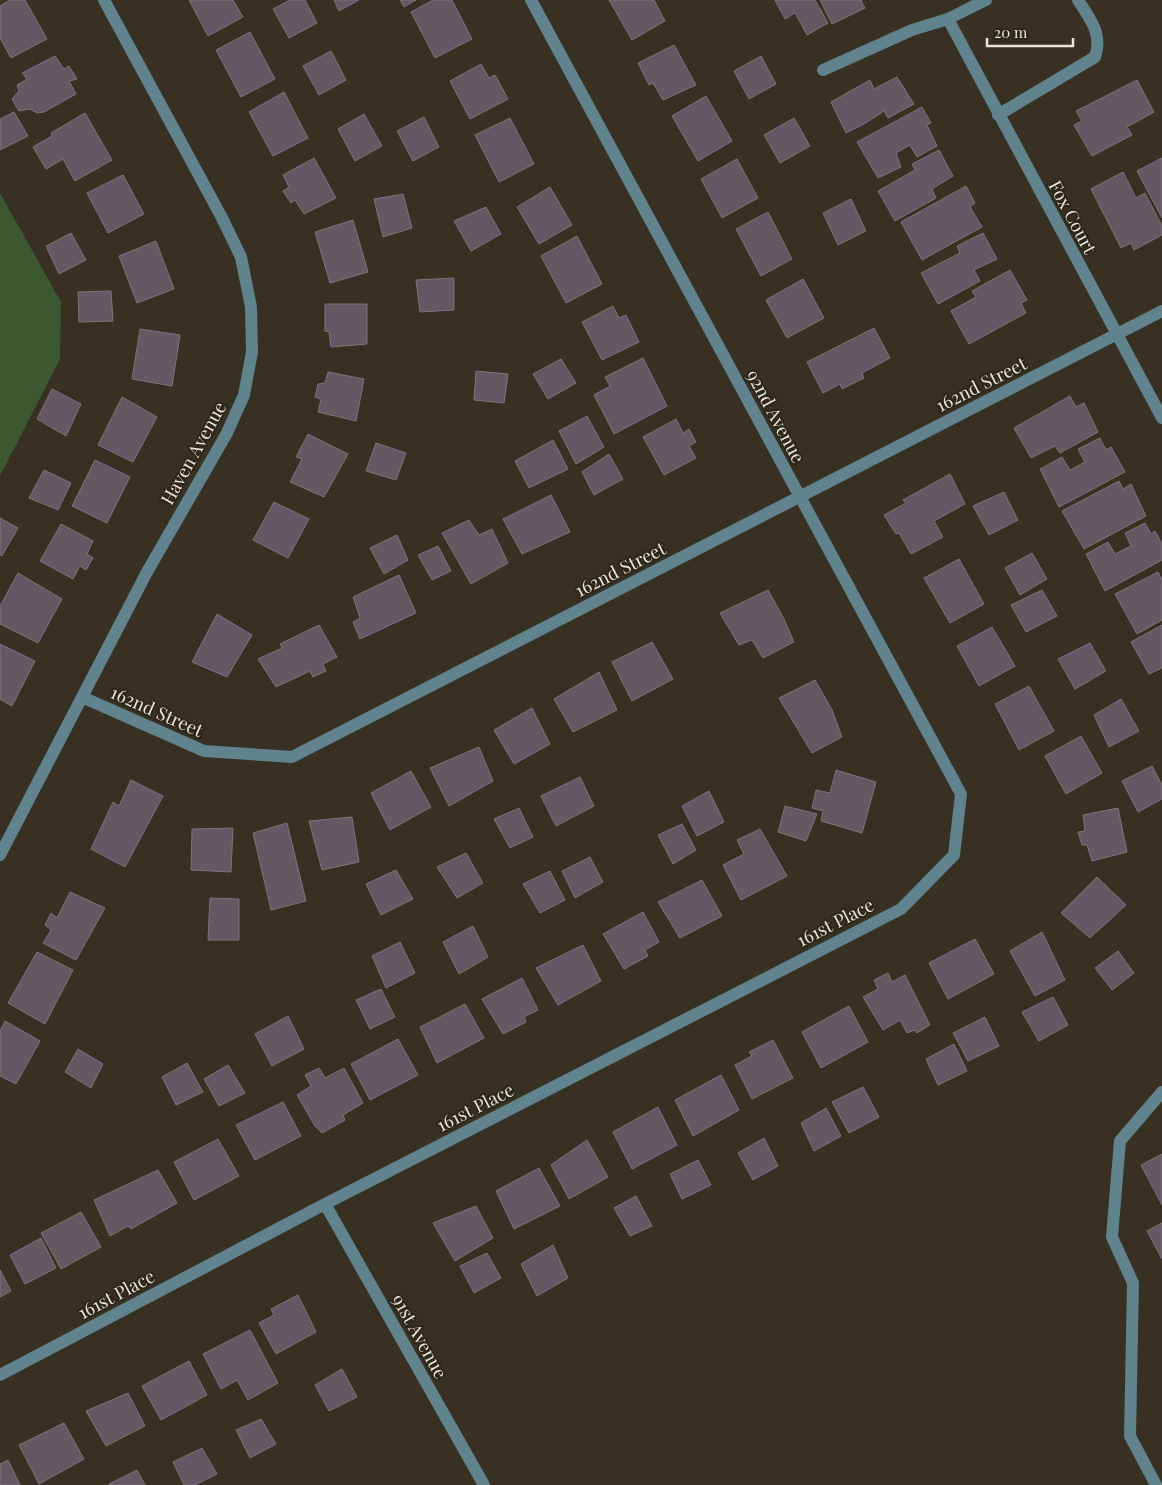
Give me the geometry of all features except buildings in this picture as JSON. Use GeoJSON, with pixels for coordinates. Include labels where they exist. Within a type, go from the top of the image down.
{"type":"FeatureCollection","features":[{"type":"Feature","properties":{"kind":"street","name":"Haven Avenue"},"geometry":{"type":"LineString","coordinates":[[0,855],[146,572],[227,434],[244,394],[252,352],[251,307],[241,257],[221,216],[104,0]]}},
{"type":"Feature","properties":{"kind":"street","name":"92nd Avenue"},"geometry":{"type":"LineString","coordinates":[[531,0],[961,794],[954,855]]}},
{"type":"Feature","properties":{"kind":"street"},"geometry":{"type":"LineString","coordinates":[[823,70],[912,30],[948,19],[986,0]]}},
{"type":"Feature","properties":{"kind":"street"},"geometry":{"type":"LineString","coordinates":[[998,115],[1095,57],[1099,46],[1094,26],[1078,0]]}},
{"type":"Feature","properties":{"kind":"street","name":"Fox Court"},"geometry":{"type":"LineString","coordinates":[[948,19],[1162,418]]}},
{"type":"Feature","properties":{"kind":"street","name":"162nd Street"},"geometry":{"type":"LineString","coordinates":[[82,697],[204,751],[292,757],[1162,312]]}},
{"type":"Feature","properties":{"kind":"street","name":"161st Place"},"geometry":{"type":"LineString","coordinates":[[0,1375],[325,1204],[901,909],[954,855]]}},
{"type":"Feature","properties":{"kind":"street"},"geometry":{"type":"LineString","coordinates":[[1156,1485],[1130,1436],[1133,1283],[1112,1237],[1120,1141],[1162,1092]]}},
{"type":"Feature","properties":{"kind":"street","name":"91st Avenue"},"geometry":{"type":"LineString","coordinates":[[325,1204],[484,1485]]}},
{"type":"Feature","properties":{"kind":"green space"},"geometry":{"type":"Polygon","coordinates":[[[0,193],[61,302],[60,359],[0,476],[0,193]]]}}]}
